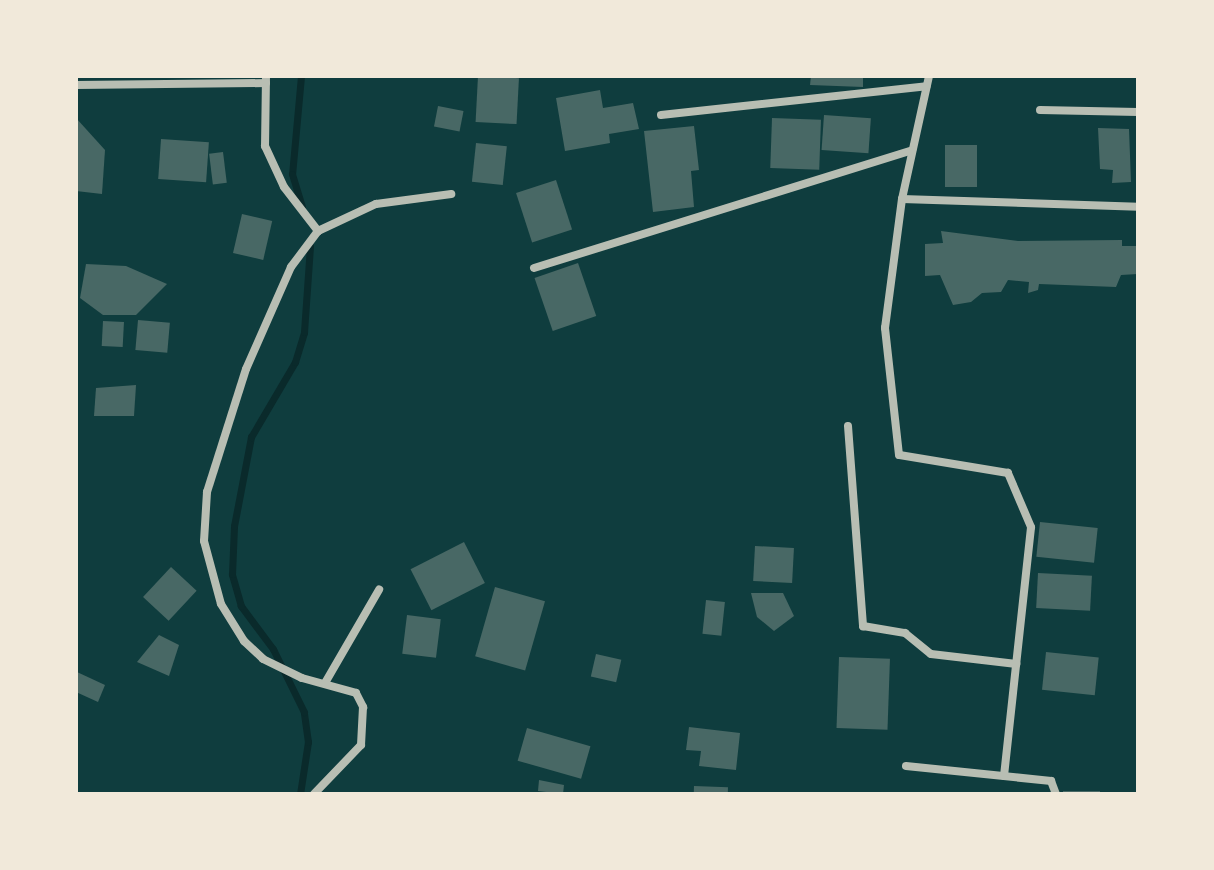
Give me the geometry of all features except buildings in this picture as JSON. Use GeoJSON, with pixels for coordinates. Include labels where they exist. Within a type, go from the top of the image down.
{"type":"FeatureCollection","features":[{"type":"Feature","properties":{"kind":"street"},"geometry":{"type":"LineString","coordinates":[[929,76],[902,199],[885,328],[899,455],[1008,473],[1031,527],[1004,776]]}},
{"type":"Feature","properties":{"kind":"street"},"geometry":{"type":"LineString","coordinates":[[76,85],[266,79],[265,146],[284,187],[318,231]]}},
{"type":"Feature","properties":{"kind":"street"},"geometry":{"type":"LineString","coordinates":[[661,115],[926,86]]}},
{"type":"Feature","properties":{"kind":"street"},"geometry":{"type":"LineString","coordinates":[[1040,110],[1138,112]]}},
{"type":"Feature","properties":{"kind":"street"},"geometry":{"type":"LineString","coordinates":[[534,268],[912,150]]}},
{"type":"Feature","properties":{"kind":"street"},"geometry":{"type":"LineString","coordinates":[[314,794],[361,745],[365,731],[363,707],[356,693],[263,659],[244,641],[221,604],[204,541],[207,492],[246,369],[291,267],[318,231],[376,204],[451,194]]}},
{"type":"Feature","properties":{"kind":"street"},"geometry":{"type":"LineString","coordinates":[[902,199],[1138,207]]}},
{"type":"Feature","properties":{"kind":"street"},"geometry":{"type":"LineString","coordinates":[[848,426],[863,626],[905,633],[931,654],[1016,664]]}},
{"type":"Feature","properties":{"kind":"street"},"geometry":{"type":"LineString","coordinates":[[325,683],[379,590]]}},
{"type":"Feature","properties":{"kind":"street"},"geometry":{"type":"LineString","coordinates":[[906,766],[1051,781],[1056,794]]}},
{"type":"Feature","properties":{"kind":"waterway"},"geometry":{"type":"LineString","coordinates":[[301,76],[292,174],[302,206]]}},
{"type":"Feature","properties":{"kind":"waterway"},"geometry":{"type":"LineString","coordinates":[[300,794],[308,742],[304,712],[273,649],[241,606],[232,574],[234,526],[251,437],[295,362],[304,332],[310,246]]}}]}
